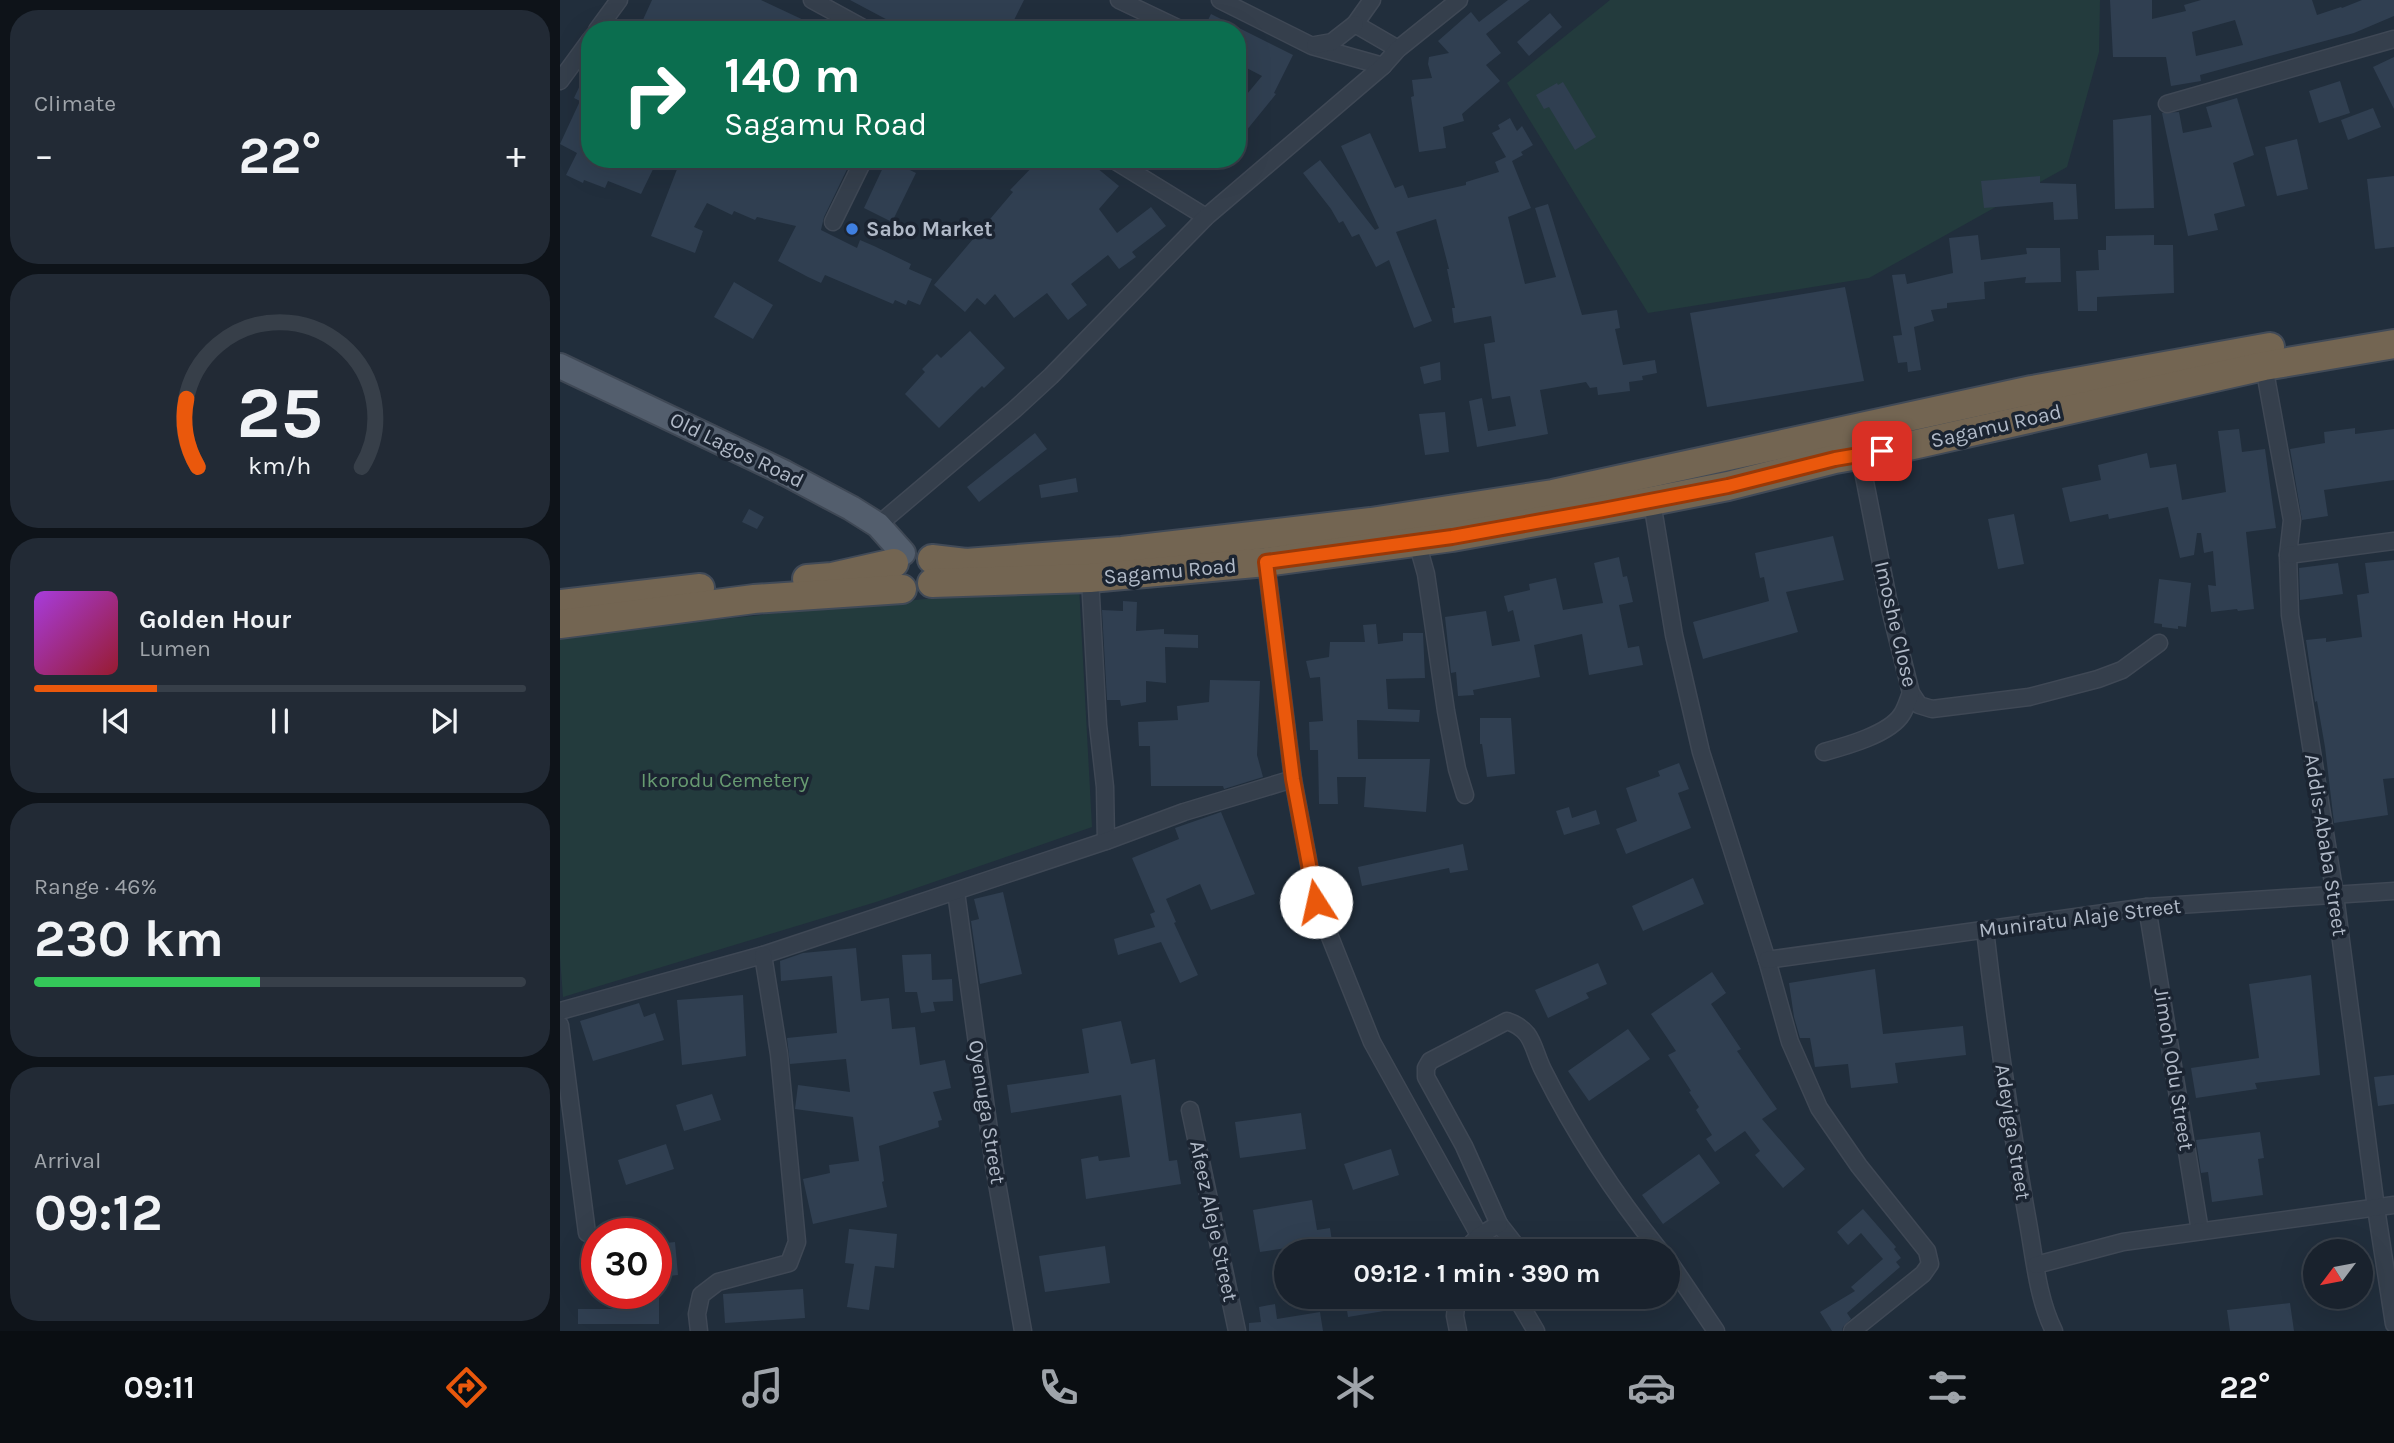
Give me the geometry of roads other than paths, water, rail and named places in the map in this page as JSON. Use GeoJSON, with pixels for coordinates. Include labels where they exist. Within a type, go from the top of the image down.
{"type":"FeatureCollection","features":[{"type":"Feature","properties":{"kind":"highway","name":"Sagamu Road"},"geometry":{"type":"LineString","coordinates":[[932,571],[966,563],[1122,551],[1371,522],[1553,494],[1728,486],[1835,459],[1860,456],[2034,403],[2211,356],[2394,326]]}},
{"type":"Feature","properties":{"kind":"highway","name":"Sagamu Road"},"geometry":{"type":"LineString","coordinates":[[932,571],[1090,578],[1266,562],[1417,542],[2034,403],[2394,344]]}},
{"type":"Feature","properties":{"kind":"highway"},"geometry":{"type":"LineString","coordinates":[[560,624],[754,599],[899,568],[917,550],[924,552],[932,571],[922,591],[915,593],[899,568]]}},
{"type":"Feature","properties":{"kind":"highway"},"geometry":{"type":"LineString","coordinates":[[560,604],[899,568]]}},
{"type":"Feature","properties":{"kind":"main road","name":"Old Lagos Road"},"geometry":{"type":"LineString","coordinates":[[560,366],[785,473],[851,508],[878,525],[899,568]]}},
{"type":"Feature","properties":{"kind":"street"},"geometry":{"type":"LineString","coordinates":[[604,21],[619,0]]}},
{"type":"Feature","properties":{"kind":"street"},"geometry":{"type":"LineString","coordinates":[[812,0],[850,21]]}},
{"type":"Feature","properties":{"kind":"street"},"geometry":{"type":"LineString","coordinates":[[1119,0],[1163,21]]}},
{"type":"Feature","properties":{"kind":"street"},"geometry":{"type":"LineString","coordinates":[[1220,0],[1312,46],[1382,66]]}},
{"type":"Feature","properties":{"kind":"street"},"geometry":{"type":"LineString","coordinates":[[1312,46],[1332,42],[1355,24],[1372,0]]}},
{"type":"Feature","properties":{"kind":"street"},"geometry":{"type":"LineString","coordinates":[[878,525],[1051,376],[1206,217],[1382,66],[1398,49],[1459,0]]}},
{"type":"Feature","properties":{"kind":"street"},"geometry":{"type":"LineString","coordinates":[[1355,24],[1398,49]]}},
{"type":"Feature","properties":{"kind":"street"},"geometry":{"type":"LineString","coordinates":[[2167,104],[2394,39]]}},
{"type":"Feature","properties":{"kind":"street"},"geometry":{"type":"LineString","coordinates":[[560,81],[581,52]]}},
{"type":"Feature","properties":{"kind":"street"},"geometry":{"type":"LineString","coordinates":[[833,222],[860,168]]}},
{"type":"Feature","properties":{"kind":"street"},"geometry":{"type":"LineString","coordinates":[[1127,168],[1206,217]]}},
{"type":"Feature","properties":{"kind":"street","name":"Addis-Ababa Street"},"geometry":{"type":"LineString","coordinates":[[2264,366],[2292,520],[2288,555],[2290,615],[2335,895],[2394,1324]]}},
{"type":"Feature","properties":{"kind":"street","name":"Imoshe Close"},"geometry":{"type":"LineString","coordinates":[[1860,456],[1890,609],[1911,694],[1919,705],[1932,709],[2029,697],[2122,670],[2159,643]]}},
{"type":"Feature","properties":{"kind":"street"},"geometry":{"type":"LineString","coordinates":[[1649,488],[1674,635],[1690,710],[1790,1042],[1819,1108],[1859,1166],[1927,1251],[1930,1264],[1923,1275],[1852,1331]]}},
{"type":"Feature","properties":{"kind":"street"},"geometry":{"type":"LineString","coordinates":[[2288,555],[2394,541]]}},
{"type":"Feature","properties":{"kind":"street"},"geometry":{"type":"LineString","coordinates":[[1417,542],[1428,584],[1436,651],[1457,769],[1465,794]]}},
{"type":"Feature","properties":{"kind":"street"},"geometry":{"type":"LineString","coordinates":[[1266,562],[1293,779],[1316,902],[1372,1042],[1481,1239]]}},
{"type":"Feature","properties":{"kind":"street"},"geometry":{"type":"LineString","coordinates":[[1090,578],[1098,725],[1105,787],[1106,841]]}},
{"type":"Feature","properties":{"kind":"street"},"geometry":{"type":"LineString","coordinates":[[1824,752],[1850,745],[1885,728],[1901,716],[1911,694]]}},
{"type":"Feature","properties":{"kind":"street"},"geometry":{"type":"LineString","coordinates":[[560,1011],[763,955],[1106,841],[1184,811],[1293,779]]}},
{"type":"Feature","properties":{"kind":"street","name":"Muniratu Alaje Street"},"geometry":{"type":"LineString","coordinates":[[1767,960],[2147,907],[2394,891]]}},
{"type":"Feature","properties":{"kind":"street","name":"Oyenuga Street"},"geometry":{"type":"LineString","coordinates":[[956,892],[992,1152],[1023,1331]]}},
{"type":"Feature","properties":{"kind":"street","name":"Jimoh Odu Street"},"geometry":{"type":"LineString","coordinates":[[2147,907],[2200,1231]]}},
{"type":"Feature","properties":{"kind":"street","name":"Adeyiga Street"},"geometry":{"type":"LineString","coordinates":[[1985,930],[2013,1136],[2047,1318],[2054,1331]]}},
{"type":"Feature","properties":{"kind":"street"},"geometry":{"type":"LineString","coordinates":[[699,1331],[697,1314],[701,1295],[718,1282],[789,1262],[797,1242],[779,1054],[763,955]]}},
{"type":"Feature","properties":{"kind":"street"},"geometry":{"type":"LineString","coordinates":[[1511,1239],[1499,1224],[1464,1146],[1426,1077],[1426,1068],[1430,1061],[1507,1021],[1519,1025],[1528,1034],[1542,1069],[1573,1122],[1615,1190],[1651,1239]]}},
{"type":"Feature","properties":{"kind":"street"},"geometry":{"type":"LineString","coordinates":[[560,1024],[585,1218]]}},
{"type":"Feature","properties":{"kind":"street","name":"Afeez Aleje Street"},"geometry":{"type":"LineString","coordinates":[[1190,1110],[1237,1331]]}},
{"type":"Feature","properties":{"kind":"street"},"geometry":{"type":"LineString","coordinates":[[2036,1265],[2123,1242],[2394,1205]]}},
{"type":"Feature","properties":{"kind":"street"},"geometry":{"type":"LineString","coordinates":[[1476,1239],[1499,1224]]}},
{"type":"Feature","properties":{"kind":"street"},"geometry":{"type":"LineString","coordinates":[[1680,1278],[1716,1331]]}},
{"type":"Feature","properties":{"kind":"street"},"geometry":{"type":"LineString","coordinates":[[1456,1309],[1458,1331]]}},
{"type":"Feature","properties":{"kind":"street"},"geometry":{"type":"LineString","coordinates":[[1523,1309],[1536,1331]]}},
{"type":"Feature","properties":{"kind":"place","name":"Sabo Market"},"geometry":{"type":"Point","coordinates":[852,229]}},
{"type":"Feature","properties":{"kind":"park label","name":"Ikorodu Cemetery"},"geometry":{"type":"Point","coordinates":[725,780]}}]}
